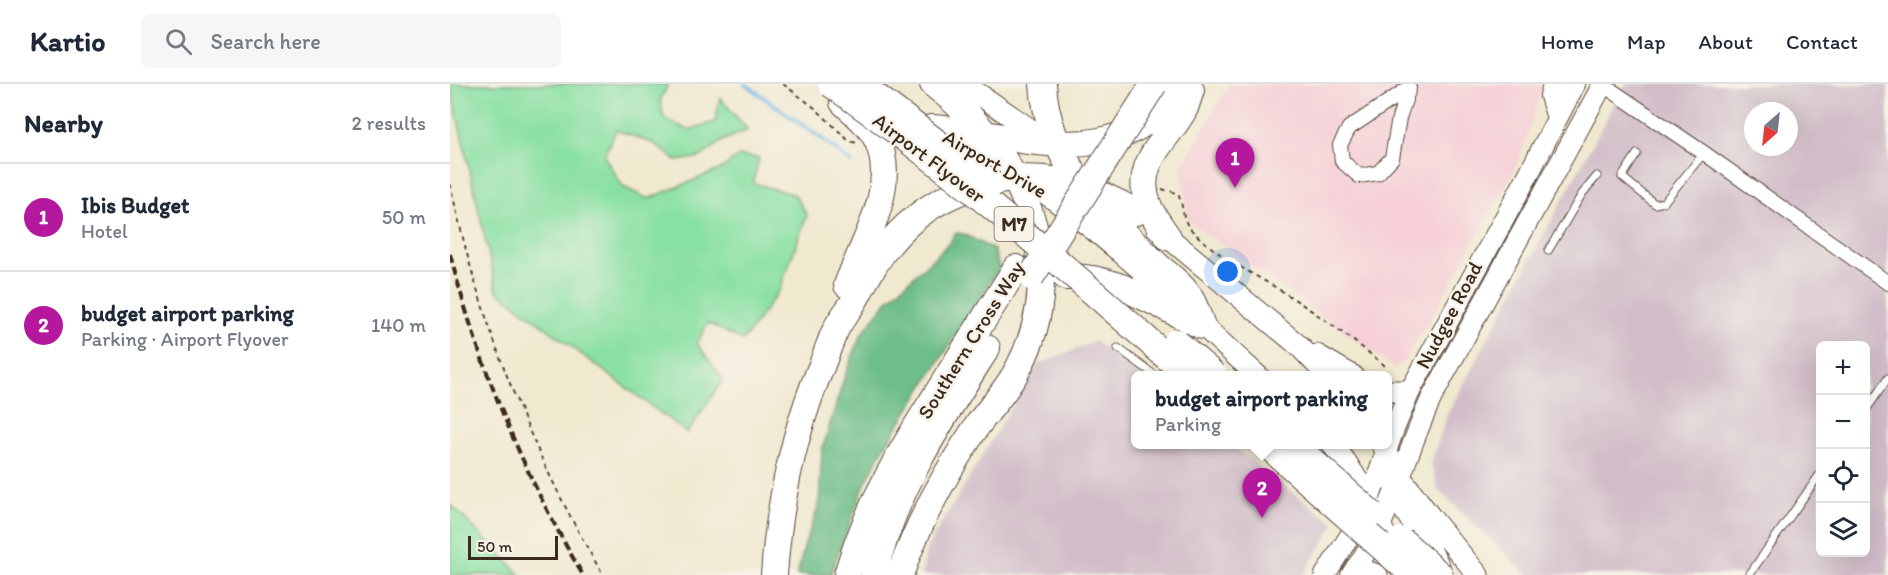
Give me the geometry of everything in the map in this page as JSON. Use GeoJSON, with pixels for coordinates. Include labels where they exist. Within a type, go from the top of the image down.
{"type":"FeatureCollection","features":[{"type":"Feature","properties":{"kind":"highway","name":"Airport Flyover"},"geometry":{"type":"LineString","coordinates":[[860,84],[926,132],[1219,358]]}},
{"type":"Feature","properties":{"kind":"highway"},"geometry":{"type":"LineString","coordinates":[[900,575],[921,523],[949,468],[978,424],[1010,383],[1021,363],[1036,324],[1040,287],[1040,253],[1035,226],[1018,176],[986,134],[960,106],[933,84]]}},
{"type":"Feature","properties":{"kind":"highway"},"geometry":{"type":"LineString","coordinates":[[1043,84],[1045,105],[1055,145],[1085,180],[1098,206],[1189,294],[1202,326]]}},
{"type":"Feature","properties":{"kind":"highway","name":"Southern Cross Way"},"geometry":{"type":"LineString","coordinates":[[874,575],[901,497],[987,331],[1133,84]]}},
{"type":"Feature","properties":{"kind":"highway","name":"Southern Cross Way"},"geometry":{"type":"LineString","coordinates":[[847,575],[856,542],[891,469],[1154,84]]}},
{"type":"Feature","properties":{"kind":"highway"},"geometry":{"type":"LineString","coordinates":[[931,128],[952,128],[1055,145],[1104,140],[1126,133],[1153,117],[1185,84]]}},
{"type":"Feature","properties":{"kind":"highway"},"geometry":{"type":"LineString","coordinates":[[1168,237],[1150,209],[1145,188],[1146,172],[1150,157],[1184,109],[1193,84]]}},
{"type":"Feature","properties":{"kind":"highway","name":"Airport Flyover"},"geometry":{"type":"LineString","coordinates":[[826,85],[912,144],[1022,230],[1183,371]]}},
{"type":"Feature","properties":{"kind":"highway"},"geometry":{"type":"LineString","coordinates":[[774,575],[781,501],[789,462],[808,399],[836,328],[843,295],[878,208],[884,175],[875,135],[826,85]]}},
{"type":"Feature","properties":{"kind":"highway"},"geometry":{"type":"LineString","coordinates":[[836,328],[881,254],[912,221],[936,204],[967,188],[1018,176],[1059,181],[1085,180],[1136,212]]}},
{"type":"Feature","properties":{"kind":"highway"},"geometry":{"type":"LineString","coordinates":[[1040,287],[1062,277],[1102,281],[1142,295],[1202,326]]}},
{"type":"Feature","properties":{"kind":"highway"},"geometry":{"type":"LineString","coordinates":[[1265,449],[1413,575]]}},
{"type":"Feature","properties":{"kind":"highway"},"geometry":{"type":"LineString","coordinates":[[1299,449],[1441,575]]}},
{"type":"Feature","properties":{"kind":"main road"},"geometry":{"type":"LineString","coordinates":[[964,84],[1055,145]]}},
{"type":"Feature","properties":{"kind":"main road"},"geometry":{"type":"LineString","coordinates":[[1552,84],[1550,96],[1557,118]]}},
{"type":"Feature","properties":{"kind":"main road","name":"Nudgee Road"},"geometry":{"type":"LineString","coordinates":[[1392,433],[1410,391],[1526,179],[1575,84]]}},
{"type":"Feature","properties":{"kind":"main road","name":"Nudgee Road"},"geometry":{"type":"LineString","coordinates":[[1353,572],[1380,524],[1432,397],[1602,84]]}},
{"type":"Feature","properties":{"kind":"main road","name":"Airport Drive"},"geometry":{"type":"LineString","coordinates":[[826,85],[969,145],[1067,208],[1093,228],[1202,326],[1219,358],[1249,371]]}},
{"type":"Feature","properties":{"kind":"main road"},"geometry":{"type":"LineString","coordinates":[[1136,212],[1298,345],[1324,371]]}},
{"type":"Feature","properties":{"kind":"main road"},"geometry":{"type":"LineString","coordinates":[[1298,345],[1346,371]]}},
{"type":"Feature","properties":{"kind":"main road"},"geometry":{"type":"LineString","coordinates":[[1392,391],[1410,391]]}},
{"type":"Feature","properties":{"kind":"main road"},"geometry":{"type":"LineString","coordinates":[[1336,449],[1369,500],[1404,575]]}},
{"type":"Feature","properties":{"kind":"main road"},"geometry":{"type":"LineString","coordinates":[[1384,449],[1398,484],[1402,507],[1431,550],[1441,575]]}},
{"type":"Feature","properties":{"kind":"main road","name":"Nudgee Road"},"geometry":{"type":"LineString","coordinates":[[1325,575],[1353,532],[1369,500],[1384,449]]}},
{"type":"Feature","properties":{"kind":"main road"},"geometry":{"type":"LineString","coordinates":[[1398,484],[1432,519],[1478,575]]}},
{"type":"Feature","properties":{"kind":"main road"},"geometry":{"type":"LineString","coordinates":[[1353,572],[1377,575]]}},
{"type":"Feature","properties":{"kind":"street"},"geometry":{"type":"LineString","coordinates":[[1602,84],[1888,283]]}},
{"type":"Feature","properties":{"kind":"street"},"geometry":{"type":"LineString","coordinates":[[1411,86],[1399,118],[1392,158],[1378,173],[1359,176],[1342,161],[1340,145],[1349,128],[1411,86]]}},
{"type":"Feature","properties":{"kind":"lane"},"geometry":{"type":"LineString","coordinates":[[1637,154],[1622,177],[1655,204],[1664,202],[1704,153]]}},
{"type":"Feature","properties":{"kind":"lane"},"geometry":{"type":"LineString","coordinates":[[1548,252],[1582,194],[1596,176]]}},
{"type":"Feature","properties":{"kind":"lane"},"geometry":{"type":"LineString","coordinates":[[1118,348],[1150,371]]}},
{"type":"Feature","properties":{"kind":"lane"},"geometry":{"type":"LineString","coordinates":[[1204,371],[1219,358]]}},
{"type":"Feature","properties":{"kind":"lane"},"geometry":{"type":"LineString","coordinates":[[1870,404],[1888,378]]}},
{"type":"Feature","properties":{"kind":"lane"},"geometry":{"type":"LineString","coordinates":[[1265,449],[1301,478]]}},
{"type":"Feature","properties":{"kind":"lane"},"geometry":{"type":"LineString","coordinates":[[1749,575],[1816,481]]}},
{"type":"Feature","properties":{"kind":"path"},"geometry":{"type":"LineString","coordinates":[[450,184],[478,293],[507,378],[546,469],[603,575]]}},
{"type":"Feature","properties":{"kind":"path"},"geometry":{"type":"LineString","coordinates":[[1145,188],[1169,189],[1177,193],[1181,200],[1185,221],[1201,238],[1270,286],[1295,299],[1378,360],[1384,365],[1385,371]]}},
{"type":"Feature","properties":{"kind":"shaded area"},"geometry":{"type":"Polygon","coordinates":[[[1229,84],[1544,84],[1517,165],[1440,303],[1405,360],[1395,368],[1188,221],[1181,168],[1229,84]]]}},
{"type":"Feature","properties":{"kind":"shaded area"},"geometry":{"type":"Polygon","coordinates":[[[1625,84],[1888,84],[1888,575],[1528,575],[1438,490],[1431,463],[1447,415],[1625,84]]]}},
{"type":"Feature","properties":{"kind":"shaded area"},"geometry":{"type":"Polygon","coordinates":[[[1095,341],[1135,371],[1131,371],[1131,449],[1236,449],[1335,524],[1303,575],[922,575],[926,549],[1037,365],[1095,341]]]}},
{"type":"Feature","properties":{"kind":"green space"},"geometry":{"type":"Polygon","coordinates":[[[450,84],[668,84],[660,101],[664,118],[688,130],[715,122],[720,98],[748,130],[724,140],[700,157],[677,161],[655,144],[616,130],[604,156],[623,187],[648,199],[719,170],[739,156],[759,158],[753,183],[795,195],[807,215],[780,289],[743,341],[708,323],[697,343],[723,380],[687,433],[497,291],[450,84]]]}},
{"type":"Feature","properties":{"kind":"green space"},"geometry":{"type":"Polygon","coordinates":[[[955,233],[964,234],[994,250],[999,268],[880,454],[864,486],[830,575],[797,575],[819,505],[822,451],[845,375],[861,335],[887,301],[951,241],[955,233]]]}},
{"type":"Feature","properties":{"kind":"green space"},"geometry":{"type":"Polygon","coordinates":[[[450,504],[521,575],[450,575],[450,504]]]}},
{"type":"Feature","properties":{"kind":"waterway"},"geometry":{"type":"LineString","coordinates":[[745,84],[852,163]]}},
{"type":"Feature","properties":{"kind":"railway"},"geometry":{"type":"LineString","coordinates":[[450,254],[475,337],[505,419],[541,499],[583,575]]}},
{"type":"Feature","properties":{"kind":"place","name":"Ibis Budget"},"geometry":{"type":"Point","coordinates":[1235,188]}},
{"type":"Feature","properties":{"kind":"place","name":"budget airport parking"},"geometry":{"type":"Point","coordinates":[1262,518]}}]}
